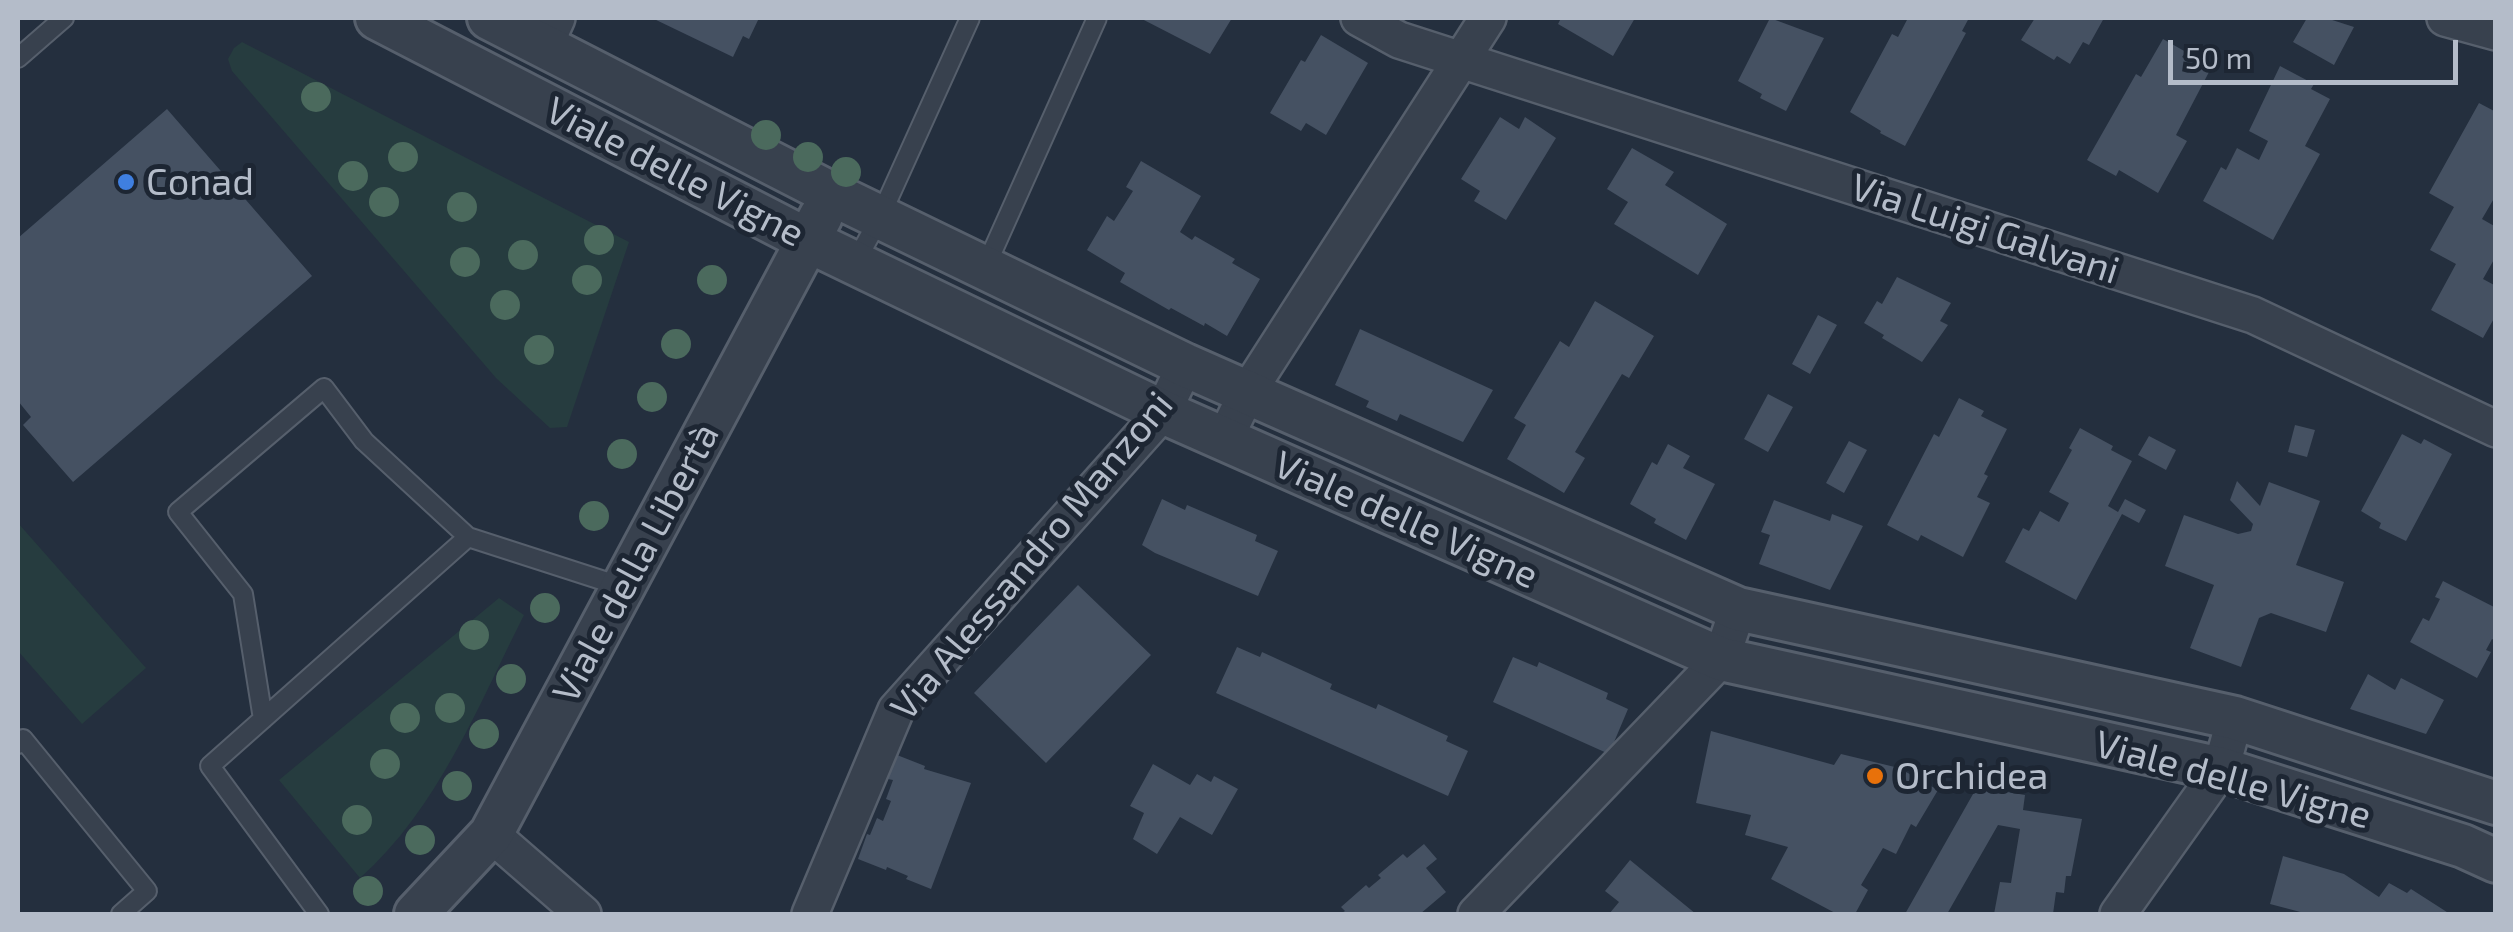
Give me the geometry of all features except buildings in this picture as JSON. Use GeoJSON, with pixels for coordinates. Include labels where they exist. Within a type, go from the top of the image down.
{"type":"FeatureCollection","features":[{"type":"Feature","properties":{"kind":"street","name":"Viale delle Vigne"},"geometry":{"type":"LineString","coordinates":[[377,18],[809,241],[1163,412],[1721,659],[2221,769],[2463,846],[2496,861]]}},
{"type":"Feature","properties":{"kind":"street","name":"Viale delle Vigne"},"geometry":{"type":"LineString","coordinates":[[489,18],[551,32],[832,194],[1186,365],[1738,609],[2235,718],[2492,792]]}},
{"type":"Feature","properties":{"kind":"street","name":"Via Luigi Galvani"},"geometry":{"type":"LineString","coordinates":[[1359,18],[1400,40],[2253,315],[2496,429]]}},
{"type":"Feature","properties":{"kind":"street"},"geometry":{"type":"LineString","coordinates":[[1224,440],[1247,393],[1488,18]]}},
{"type":"Feature","properties":{"kind":"street"},"geometry":{"type":"LineString","coordinates":[[2445,18],[2496,32]]}},
{"type":"Feature","properties":{"kind":"street","name":"Viale della Libertà"},"geometry":{"type":"LineString","coordinates":[[416,914],[491,834],[832,194]]}},
{"type":"Feature","properties":{"kind":"street","name":"Via Alessandro Manzoni"},"geometry":{"type":"LineString","coordinates":[[810,914],[896,710],[1163,412],[1186,365]]}},
{"type":"Feature","properties":{"kind":"street"},"geometry":{"type":"LineString","coordinates":[[1476,914],[1721,659],[1738,609]]}},
{"type":"Feature","properties":{"kind":"street"},"geometry":{"type":"LineString","coordinates":[[2118,914],[2221,769],[2235,718]]}},
{"type":"Feature","properties":{"kind":"street"},"geometry":{"type":"LineString","coordinates":[[491,834],[582,914]]}},
{"type":"Feature","properties":{"kind":"lane"},"geometry":{"type":"LineString","coordinates":[[18,58],[64,18]]}},
{"type":"Feature","properties":{"kind":"lane"},"geometry":{"type":"LineString","coordinates":[[855,263],[880,217],[970,18]]}},
{"type":"Feature","properties":{"kind":"lane"},"geometry":{"type":"LineString","coordinates":[[984,268],[1097,18]]}},
{"type":"Feature","properties":{"kind":"lane"},"geometry":{"type":"LineString","coordinates":[[263,720],[243,594],[178,512],[324,388],[364,441],[468,537],[624,588]]}},
{"type":"Feature","properties":{"kind":"lane"},"geometry":{"type":"LineString","coordinates":[[318,914],[210,766],[468,537]]}},
{"type":"Feature","properties":{"kind":"lane"},"geometry":{"type":"LineString","coordinates":[[19,739],[146,890],[121,914]]}},
{"type":"Feature","properties":{"kind":"green space"},"geometry":{"type":"Polygon","coordinates":[[[242,42],[629,242],[567,427],[550,428],[496,378],[232,71],[228,59],[242,42]]]}},
{"type":"Feature","properties":{"kind":"green space"},"geometry":{"type":"Polygon","coordinates":[[[18,523],[146,668],[82,724],[18,651],[18,523]]]}},
{"type":"Feature","properties":{"kind":"green space"},"geometry":{"type":"Polygon","coordinates":[[[499,598],[524,615],[472,720],[412,821],[360,878],[279,780],[499,598]]]}},
{"type":"Feature","properties":{"kind":"place","name":"Conad"},"geometry":{"type":"Point","coordinates":[126,182]}},
{"type":"Feature","properties":{"kind":"place","name":"Orchidea"},"geometry":{"type":"Point","coordinates":[1875,776]}}]}
